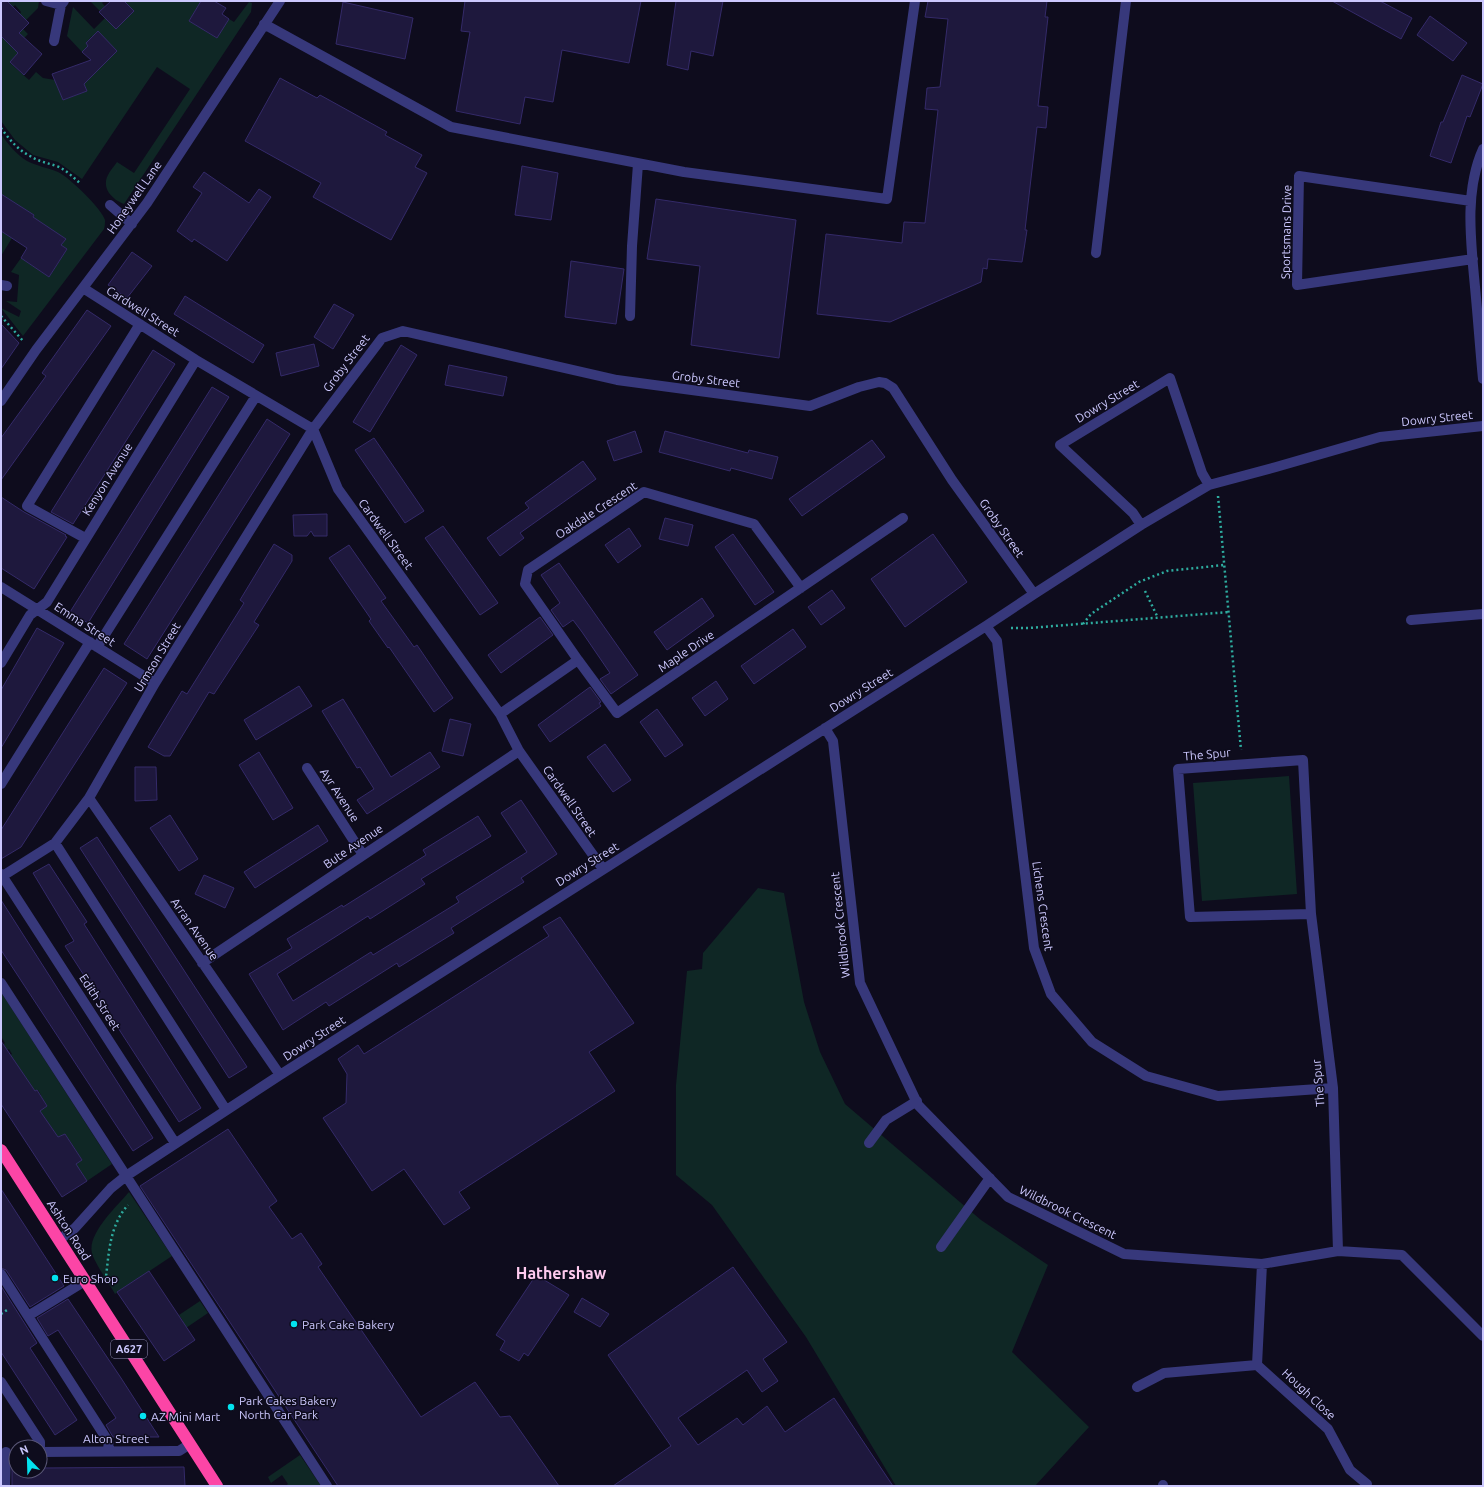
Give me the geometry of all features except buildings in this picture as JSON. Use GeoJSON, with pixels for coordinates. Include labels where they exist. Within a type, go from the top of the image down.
{"type":"FeatureCollection","features":[{"type":"Feature","properties":{"kind":"highway","name":"Ashton Road"},"geometry":{"type":"LineString","coordinates":[[1,1150],[217,1486]]}},
{"type":"Feature","properties":{"kind":"street"},"geometry":{"type":"LineString","coordinates":[[46,1],[63,3],[54,41]]}},
{"type":"Feature","properties":{"kind":"street"},"geometry":{"type":"LineString","coordinates":[[264,24],[451,127],[684,172],[887,199],[915,1]]}},
{"type":"Feature","properties":{"kind":"street"},"geometry":{"type":"LineString","coordinates":[[1096,253],[1126,1]]}},
{"type":"Feature","properties":{"kind":"street","name":"Honeywell Lane"},"geometry":{"type":"LineString","coordinates":[[1,401],[36,350],[132,224],[278,2]]}},
{"type":"Feature","properties":{"kind":"street"},"geometry":{"type":"LineString","coordinates":[[1483,149],[1475,174],[1471,201],[1473,259],[1483,379]]}},
{"type":"Feature","properties":{"kind":"street"},"geometry":{"type":"LineString","coordinates":[[630,316],[632,246],[638,164]]}},
{"type":"Feature","properties":{"kind":"street","name":"Sportsmans Drive"},"geometry":{"type":"LineString","coordinates":[[1471,201],[1299,176],[1297,285],[1473,259]]}},
{"type":"Feature","properties":{"kind":"street"},"geometry":{"type":"LineString","coordinates":[[110,204],[132,224]]}},
{"type":"Feature","properties":{"kind":"street","name":"Cardwell Street"},"geometry":{"type":"LineString","coordinates":[[83,288],[196,360],[313,429],[338,489],[500,714],[519,751],[603,869]]}},
{"type":"Feature","properties":{"kind":"street"},"geometry":{"type":"LineString","coordinates":[[85,538],[27,506],[140,324]]}},
{"type":"Feature","properties":{"kind":"street","name":"Groby Street"},"geometry":{"type":"LineString","coordinates":[[313,429],[382,338],[403,331],[617,380],[810,406],[859,387],[879,382],[885,383],[893,388],[952,480],[1034,594]]}},
{"type":"Feature","properties":{"kind":"street","name":"Kenyon Avenue"},"geometry":{"type":"LineString","coordinates":[[1,663],[30,615],[47,602],[196,360]]}},
{"type":"Feature","properties":{"kind":"street","name":"Dowry Street"},"geometry":{"type":"LineString","coordinates":[[1141,525],[1133,514],[1060,445],[1170,378],[1202,473],[1209,485]]}},
{"type":"Feature","properties":{"kind":"street"},"geometry":{"type":"LineString","coordinates":[[1,784],[256,396]]}},
{"type":"Feature","properties":{"kind":"street","name":"Dowry Street"},"geometry":{"type":"LineString","coordinates":[[59,1240],[75,1228],[111,1188],[126,1176],[226,1110],[986,626],[1141,525],[1209,485],[1380,437],[1483,426]]}},
{"type":"Feature","properties":{"kind":"street","name":"Urmson Street"},"geometry":{"type":"LineString","coordinates":[[1,876],[55,842],[89,798],[155,683],[313,429]]}},
{"type":"Feature","properties":{"kind":"street","name":"Oakdale Crescent"},"geometry":{"type":"LineString","coordinates":[[578,660],[525,584],[528,570],[644,492],[754,524],[801,588]]}},
{"type":"Feature","properties":{"kind":"street","name":"Maple Drive"},"geometry":{"type":"LineString","coordinates":[[578,660],[617,714],[903,518]]}},
{"type":"Feature","properties":{"kind":"street","name":"Emma Street"},"geometry":{"type":"LineString","coordinates":[[1,587],[155,683]]}},
{"type":"Feature","properties":{"kind":"street"},"geometry":{"type":"LineString","coordinates":[[1411,620],[1483,614]]}},
{"type":"Feature","properties":{"kind":"street","name":"Lichens Crescent"},"geometry":{"type":"LineString","coordinates":[[986,626],[996,641],[1034,948],[1051,994],[1092,1042],[1146,1076],[1218,1096],[1333,1088]]}},
{"type":"Feature","properties":{"kind":"street"},"geometry":{"type":"LineString","coordinates":[[500,714],[578,660]]}},
{"type":"Feature","properties":{"kind":"street","name":"Wildbrook Crescent"},"geometry":{"type":"LineString","coordinates":[[825,728],[833,741],[860,983],[918,1105],[1008,1196],[1124,1254],[1262,1264],[1338,1251],[1402,1255],[1483,1336]]}},
{"type":"Feature","properties":{"kind":"street","name":"Bute Avenue"},"geometry":{"type":"LineString","coordinates":[[202,963],[519,751]]}},
{"type":"Feature","properties":{"kind":"street","name":"The Spur"},"geometry":{"type":"LineString","coordinates":[[1311,914],[1190,917],[1178,769],[1303,760],[1311,914],[1333,1088],[1338,1251]]}},
{"type":"Feature","properties":{"kind":"street","name":"Ayr Avenue"},"geometry":{"type":"LineString","coordinates":[[307,768],[363,855]]}},
{"type":"Feature","properties":{"kind":"street","name":"Arran Avenue"},"geometry":{"type":"LineString","coordinates":[[89,798],[280,1075]]}},
{"type":"Feature","properties":{"kind":"street"},"geometry":{"type":"LineString","coordinates":[[55,842],[226,1110]]}},
{"type":"Feature","properties":{"kind":"street","name":"Edith Street"},"geometry":{"type":"LineString","coordinates":[[1,876],[175,1144]]}},
{"type":"Feature","properties":{"kind":"street"},"geometry":{"type":"LineString","coordinates":[[1,983],[327,1486]]}},
{"type":"Feature","properties":{"kind":"street"},"geometry":{"type":"LineString","coordinates":[[869,1143],[886,1120],[917,1102]]}},
{"type":"Feature","properties":{"kind":"street"},"geometry":{"type":"LineString","coordinates":[[941,1247],[990,1178]]}},
{"type":"Feature","properties":{"kind":"street"},"geometry":{"type":"LineString","coordinates":[[1137,1387],[1164,1373],[1257,1365],[1262,1264]]}},
{"type":"Feature","properties":{"kind":"street"},"geometry":{"type":"LineString","coordinates":[[1,1274],[108,1441],[109,1451]]}},
{"type":"Feature","properties":{"kind":"street"},"geometry":{"type":"LineString","coordinates":[[28,1316],[85,1280]]}},
{"type":"Feature","properties":{"kind":"street","name":"Hough Close"},"geometry":{"type":"LineString","coordinates":[[1257,1365],[1328,1428],[1350,1470],[1367,1484]]}},
{"type":"Feature","properties":{"kind":"street"},"geometry":{"type":"LineString","coordinates":[[1,1382],[38,1439]]}},
{"type":"Feature","properties":{"kind":"street","name":"Alton Street"},"geometry":{"type":"LineString","coordinates":[[48,1452],[174,1451],[190,1444]]}},
{"type":"Feature","properties":{"kind":"street"},"geometry":{"type":"LineString","coordinates":[[5,1486],[8,1451]]}},
{"type":"Feature","properties":{"kind":"path"},"geometry":{"type":"LineString","coordinates":[[1,128],[17,146],[29,156],[43,163],[58,167],[69,173],[81,184]]}},
{"type":"Feature","properties":{"kind":"path"},"geometry":{"type":"LineString","coordinates":[[1,316],[25,343]]}},
{"type":"Feature","properties":{"kind":"path"},"geometry":{"type":"LineString","coordinates":[[1209,485],[1218,495],[1243,764]]}},
{"type":"Feature","properties":{"kind":"path"},"geometry":{"type":"LineString","coordinates":[[1083,624],[1091,614],[1139,582],[1167,571],[1224,565]]}},
{"type":"Feature","properties":{"kind":"path"},"geometry":{"type":"LineString","coordinates":[[1145,591],[1158,618]]}},
{"type":"Feature","properties":{"kind":"path"},"geometry":{"type":"LineString","coordinates":[[986,626],[1029,628],[1229,612]]}},
{"type":"Feature","properties":{"kind":"path"},"geometry":{"type":"LineString","coordinates":[[104,1279],[106,1277],[111,1236],[116,1223],[124,1209],[138,1194]]}},
{"type":"Feature","properties":{"kind":"green space"},"geometry":{"type":"Polygon","coordinates":[[[7,1],[39,1],[38,8],[26,20],[20,14],[21,12],[15,5],[13,7],[7,1]]]}},
{"type":"Feature","properties":{"kind":"green space"},"geometry":{"type":"Polygon","coordinates":[[[90,1],[104,1],[102,3],[105,6],[100,11],[90,1]]]}},
{"type":"Feature","properties":{"kind":"green space"},"geometry":{"type":"Polygon","coordinates":[[[124,1],[201,1],[189,21],[217,38],[229,19],[234,22],[249,2],[252,3],[251,12],[124,204],[117,201],[109,193],[106,184],[107,176],[117,162],[134,173],[190,89],[157,67],[82,179],[58,162],[33,155],[15,140],[1,121],[1,36],[23,29],[28,34],[19,43],[24,48],[10,63],[29,80],[36,72],[43,78],[55,80],[63,100],[87,91],[80,73],[99,69],[117,51],[100,34],[95,39],[92,36],[86,43],[88,46],[82,52],[67,36],[73,7],[94,29],[105,18],[116,29],[134,11],[124,1]]]}},
{"type":"Feature","properties":{"kind":"green space"},"geometry":{"type":"Polygon","coordinates":[[[1,134],[12,149],[27,161],[58,172],[70,180],[92,201],[105,220],[104,229],[23,336],[1,308],[19,317],[21,311],[6,301],[17,302],[19,275],[11,272],[21,258],[49,277],[67,249],[61,245],[65,239],[45,235],[1,194],[1,134]]]}},
{"type":"Feature","properties":{"kind":"green space"},"geometry":{"type":"Polygon","coordinates":[[[1,231],[12,238],[1,256],[1,231]]]}},
{"type":"Feature","properties":{"kind":"green space"},"geometry":{"type":"Polygon","coordinates":[[[1289,776],[1297,894],[1202,901],[1193,783],[1289,776]]]}},
{"type":"Feature","properties":{"kind":"green space"},"geometry":{"type":"Polygon","coordinates":[[[758,888],[784,893],[804,1002],[820,1052],[845,1104],[981,1220],[1048,1265],[1012,1352],[1089,1427],[1035,1486],[896,1486],[806,1337],[712,1205],[676,1175],[676,1085],[687,971],[702,969],[703,953],[758,888]]]}},
{"type":"Feature","properties":{"kind":"green space"},"geometry":{"type":"Polygon","coordinates":[[[1,992],[112,1164],[87,1181],[75,1164],[82,1160],[65,1134],[58,1138],[40,1111],[47,1106],[44,1102],[34,1100],[41,1095],[38,1090],[35,1091],[6,1058],[12,1054],[9,1049],[2,1053],[1,1046],[5,1043],[1,1038],[1,992]]]}},
{"type":"Feature","properties":{"kind":"green space"},"geometry":{"type":"Polygon","coordinates":[[[129,1192],[172,1256],[115,1294],[96,1262],[92,1253],[92,1245],[98,1229],[129,1192]]]}},
{"type":"Feature","properties":{"kind":"green space"},"geometry":{"type":"Polygon","coordinates":[[[200,1301],[208,1313],[180,1332],[176,1326],[183,1321],[179,1315],[200,1301]]]}},
{"type":"Feature","properties":{"kind":"green space"},"geometry":{"type":"Polygon","coordinates":[[[300,1455],[321,1486],[285,1486],[288,1484],[282,1475],[271,1483],[268,1477],[300,1455]]]}},
{"type":"Feature","properties":{"kind":"place","name":"Euro Shop"},"geometry":{"type":"Point","coordinates":[55,1278]}},
{"type":"Feature","properties":{"kind":"place","name":"Park Cake Bakery"},"geometry":{"type":"Point","coordinates":[294,1324]}},
{"type":"Feature","properties":{"kind":"place","name":"Park Cakes Bakery North Car Park"},"geometry":{"type":"Point","coordinates":[231,1407]}},
{"type":"Feature","properties":{"kind":"place","name":"AZ Mini Mart"},"geometry":{"type":"Point","coordinates":[143,1416]}},
{"type":"Feature","properties":{"kind":"district","name":"Hathershaw"},"geometry":{"type":"Point","coordinates":[561,1273]}}]}
